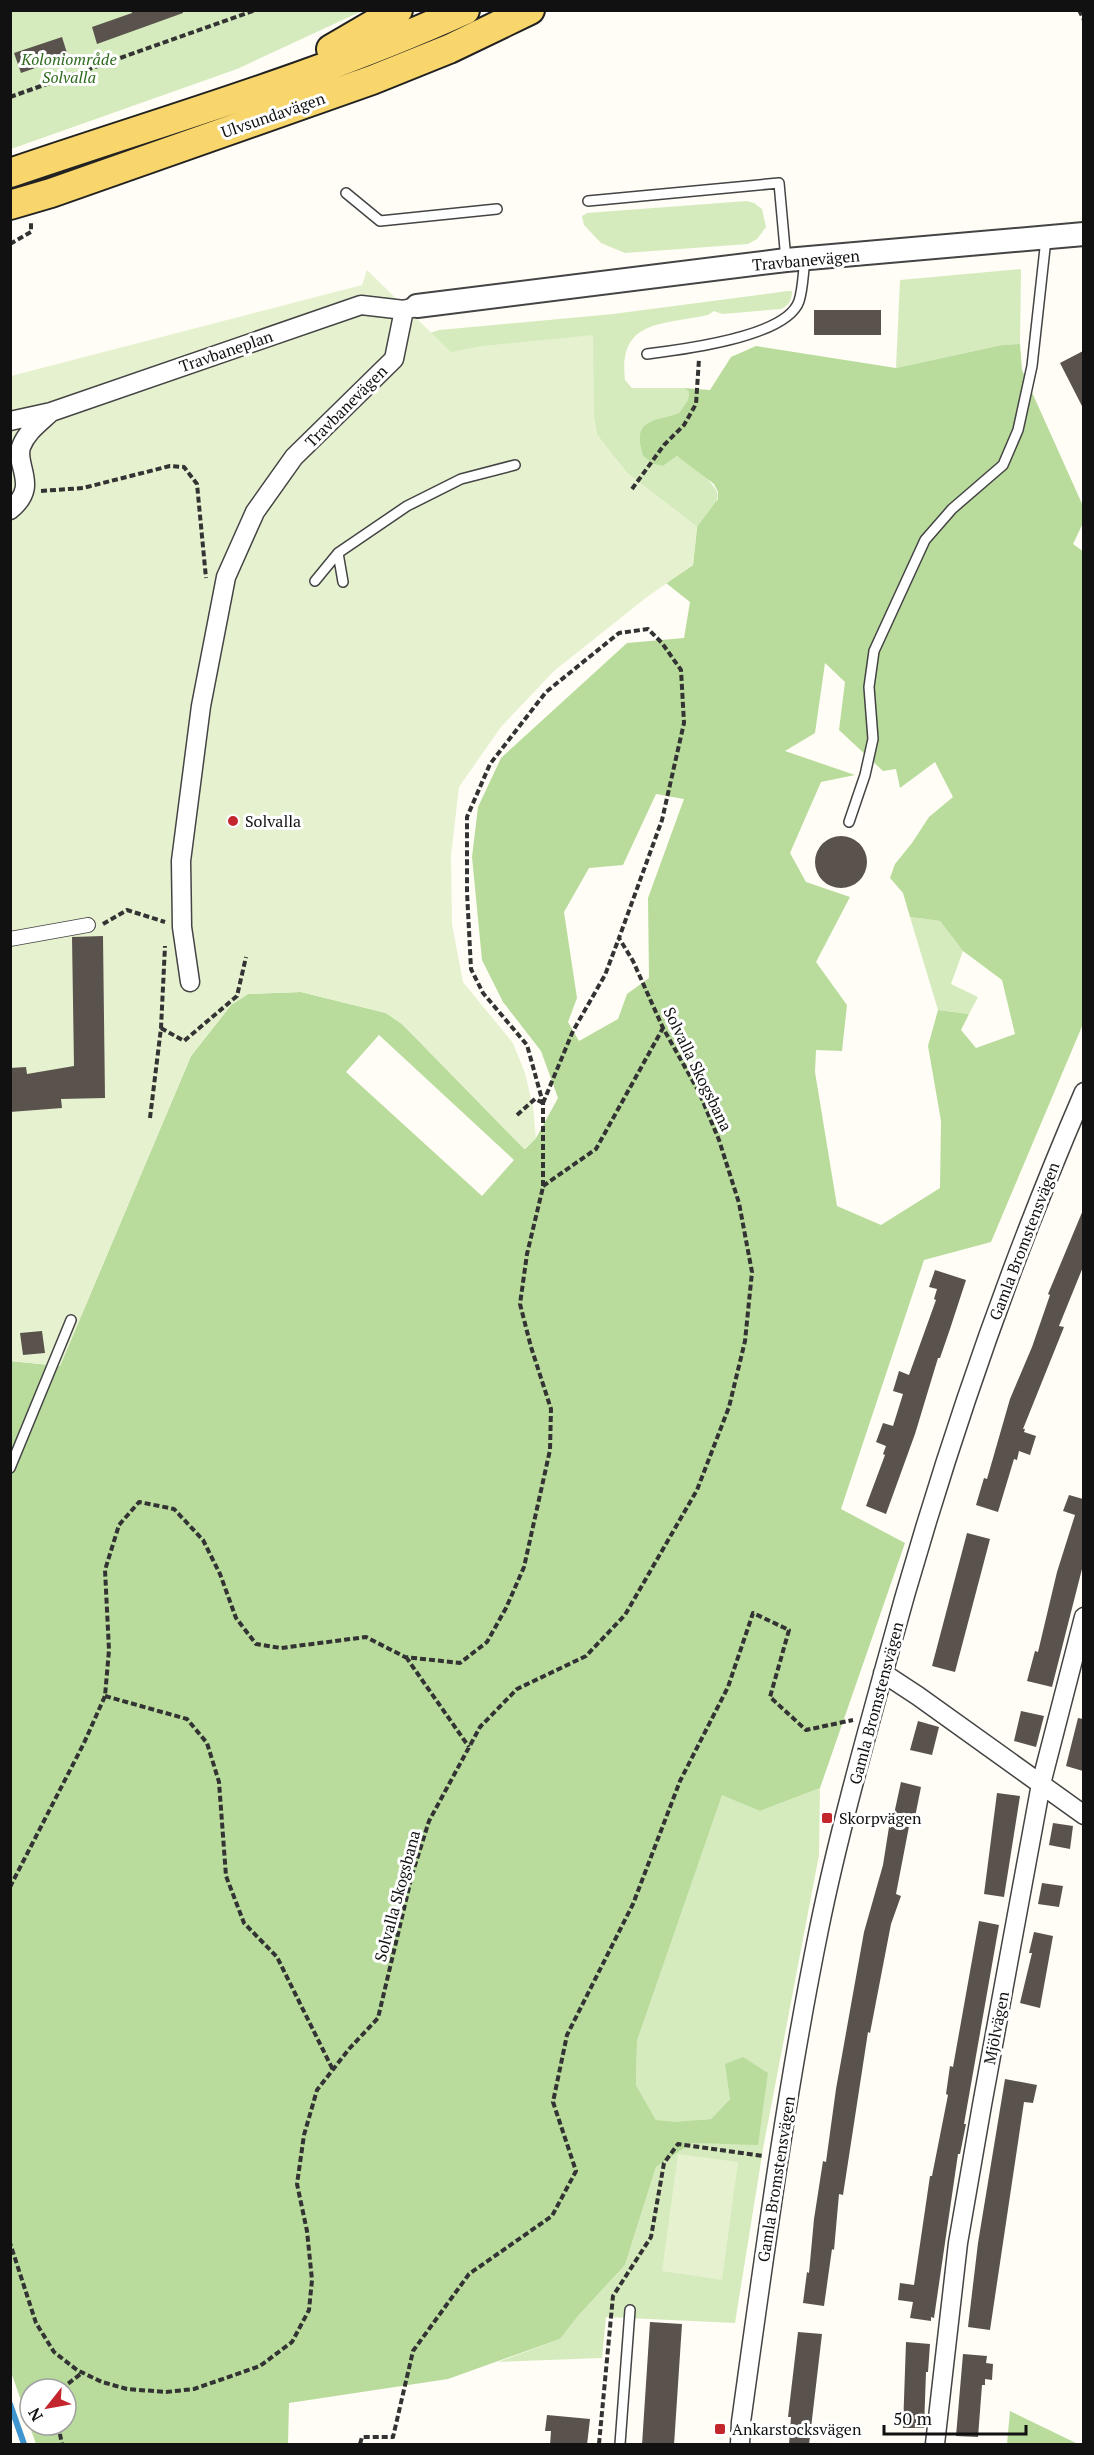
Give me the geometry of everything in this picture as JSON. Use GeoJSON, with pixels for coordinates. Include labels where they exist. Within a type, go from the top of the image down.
{"type":"FeatureCollection","features":[{"type":"Feature","properties":{"kind":"main road"},"geometry":{"type":"LineString","coordinates":[[264,88],[398,10]]}},
{"type":"Feature","properties":{"kind":"main road","name":"Ulvsundavägen"},"geometry":{"type":"LineString","coordinates":[[10,173],[264,88],[429,27],[465,10]]}},
{"type":"Feature","properties":{"kind":"main road","name":"Ulvsundavägen"},"geometry":{"type":"LineString","coordinates":[[21,214],[51,193],[372,80],[449,48],[530,10]]}},
{"type":"Feature","properties":{"kind":"street"},"geometry":{"type":"LineString","coordinates":[[1046,239],[1083,226]]}},
{"type":"Feature","properties":{"kind":"street","name":"Travbanevägen"},"geometry":{"type":"LineString","coordinates":[[190,982],[171,928],[201,706],[226,577],[255,512],[294,457],[394,359],[410,308],[796,260],[1083,234]]}},
{"type":"Feature","properties":{"kind":"street","name":"Travbaneplan"},"geometry":{"type":"LineString","coordinates":[[10,421],[51,412],[361,305],[410,308]]}},
{"type":"Feature","properties":{"kind":"street","name":"Travbaneplan"},"geometry":{"type":"LineString","coordinates":[[24,493],[26,479],[20,450],[28,433],[51,412]]}},
{"type":"Feature","properties":{"kind":"street"},"geometry":{"type":"LineString","coordinates":[[10,510],[24,493]]}},
{"type":"Feature","properties":{"kind":"street"},"geometry":{"type":"LineString","coordinates":[[10,939],[88,925]]}},
{"type":"Feature","properties":{"kind":"street","name":"Gamla Bromstensvägen"},"geometry":{"type":"LineString","coordinates":[[740,2445],[778,2158],[820,1929],[871,1716],[933,1498],[984,1345],[1083,1092]]}},
{"type":"Feature","properties":{"kind":"street","name":"Mjölvägen"},"geometry":{"type":"LineString","coordinates":[[935,2445],[958,2242],[1041,1784],[1083,1617]]}},
{"type":"Feature","properties":{"kind":"street"},"geometry":{"type":"LineString","coordinates":[[883,1673],[1083,1815]]}},
{"type":"Feature","properties":{"kind":"lane"},"geometry":{"type":"LineString","coordinates":[[588,201],[779,183],[796,260],[799,303],[786,317],[769,327],[700,348],[647,354]]}},
{"type":"Feature","properties":{"kind":"lane"},"geometry":{"type":"LineString","coordinates":[[346,194],[380,221],[497,209]]}},
{"type":"Feature","properties":{"kind":"lane"},"geometry":{"type":"LineString","coordinates":[[849,822],[865,775],[873,739],[869,687],[874,651],[924,540],[952,509],[1003,465],[1018,430],[1032,366],[1046,239]]}},
{"type":"Feature","properties":{"kind":"lane"},"geometry":{"type":"LineString","coordinates":[[315,580],[338,553],[381,522],[431,493],[461,479],[515,465]]}},
{"type":"Feature","properties":{"kind":"lane"},"geometry":{"type":"LineString","coordinates":[[338,553],[343,582]]}},
{"type":"Feature","properties":{"kind":"lane"},"geometry":{"type":"LineString","coordinates":[[10,1468],[70,1320]]}},
{"type":"Feature","properties":{"kind":"lane"},"geometry":{"type":"LineString","coordinates":[[620,2445],[630,2310]]}},
{"type":"Feature","properties":{"kind":"path"},"geometry":{"type":"LineString","coordinates":[[10,97],[256,10]]}},
{"type":"Feature","properties":{"kind":"path"},"geometry":{"type":"LineString","coordinates":[[1079,10],[1083,20]]}},
{"type":"Feature","properties":{"kind":"path"},"geometry":{"type":"LineString","coordinates":[[10,244],[31,232],[21,214]]}},
{"type":"Feature","properties":{"kind":"path"},"geometry":{"type":"LineString","coordinates":[[632,489],[664,444],[684,425],[696,404],[700,348]]}},
{"type":"Feature","properties":{"kind":"path"},"geometry":{"type":"LineString","coordinates":[[24,493],[82,488],[170,466],[184,466],[197,484],[207,585]]}},
{"type":"Feature","properties":{"kind":"path"},"geometry":{"type":"LineString","coordinates":[[10,1887],[84,1743],[105,1696],[109,1650],[105,1570],[118,1525],[139,1502],[174,1509],[203,1540],[220,1574],[236,1618],[256,1644],[281,1648],[366,1637],[405,1657],[460,1663],[487,1642],[506,1608],[524,1567],[550,1450],[551,1409],[520,1304],[527,1254],[543,1187],[543,1103],[527,1045],[483,993],[471,969],[467,892],[468,817],[490,764],[546,692],[619,633],[648,629],[662,643],[681,670],[684,723],[662,820],[619,938],[605,975],[573,1031],[543,1103]]}},
{"type":"Feature","properties":{"kind":"path"},"geometry":{"type":"LineString","coordinates":[[88,925],[101,925],[127,910],[171,928]]}},
{"type":"Feature","properties":{"kind":"path"},"geometry":{"type":"LineString","coordinates":[[167,914],[171,928]]}},
{"type":"Feature","properties":{"kind":"path","name":"Solvalla Skogsbana"},"geometry":{"type":"LineString","coordinates":[[10,2244],[36,2323],[54,2352],[83,2373],[102,2382],[127,2389],[166,2392],[194,2389],[260,2366],[292,2342],[309,2310],[312,2280],[307,2231],[297,2184],[304,2135],[317,2090],[378,2018],[412,1875],[429,1821],[480,1726],[518,1689],[586,1656],[625,1615],[697,1490],[729,1407],[745,1341],[752,1272],[738,1203],[720,1140],[699,1092],[663,1028],[633,961],[619,938]]}},
{"type":"Feature","properties":{"kind":"path"},"geometry":{"type":"LineString","coordinates":[[150,1118],[161,1028],[165,946]]}},
{"type":"Feature","properties":{"kind":"path"},"geometry":{"type":"LineString","coordinates":[[161,1028],[184,1041],[237,996],[246,957]]}},
{"type":"Feature","properties":{"kind":"path"},"geometry":{"type":"LineString","coordinates":[[543,1187],[596,1149],[663,1028]]}},
{"type":"Feature","properties":{"kind":"path"},"geometry":{"type":"LineString","coordinates":[[517,1116],[535,1099],[543,1103]]}},
{"type":"Feature","properties":{"kind":"path"},"geometry":{"type":"LineString","coordinates":[[360,2445],[362,2437],[393,2437],[413,2351],[469,2274],[552,2216],[576,2172],[553,2102],[567,2035],[633,1904],[680,1781],[728,1687],[753,1613],[789,1630],[770,1697],[806,1730],[871,1716]]}},
{"type":"Feature","properties":{"kind":"path"},"geometry":{"type":"LineString","coordinates":[[405,1657],[469,1747]]}},
{"type":"Feature","properties":{"kind":"path"},"geometry":{"type":"LineString","coordinates":[[105,1696],[187,1719],[207,1743],[219,1782],[226,1876],[244,1923],[276,1957],[333,2070]]}},
{"type":"Feature","properties":{"kind":"path"},"geometry":{"type":"LineString","coordinates":[[599,2445],[613,2296],[651,2237],[664,2163],[678,2144],[778,2158]]}},
{"type":"Feature","properties":{"kind":"path"},"geometry":{"type":"LineString","coordinates":[[78,2377],[83,2373]]}},
{"type":"Feature","properties":{"kind":"green space","name":"Koloniområde Solvalla"},"geometry":{"type":"Polygon","coordinates":[[[10,11],[362,11],[237,69],[11,149],[10,11]]]}},
{"type":"Feature","properties":{"kind":"green space"},"geometry":{"type":"Polygon","coordinates":[[[747,201],[762,209],[766,227],[757,239],[748,244],[625,253],[601,243],[584,225],[582,216],[587,213],[747,201]]]}},
{"type":"Feature","properties":{"kind":"green space"},"geometry":{"type":"Polygon","coordinates":[[[1021,269],[1020,344],[1002,345],[896,368],[900,280],[1021,269]]]}},
{"type":"Feature","properties":{"kind":"green space","name":"Solvalla"},"geometry":{"type":"Polygon","coordinates":[[[367,270],[451,352],[482,346],[593,335],[594,418],[597,435],[627,473],[697,527],[693,565],[647,597],[554,671],[501,727],[459,787],[451,856],[452,924],[463,982],[513,1043],[525,1073],[533,1107],[536,1138],[524,1149],[402,1024],[386,1013],[301,992],[248,994],[231,1005],[191,1056],[60,1366],[11,1361],[11,376],[362,285],[367,270]]]}},
{"type":"Feature","properties":{"kind":"green space"},"geometry":{"type":"Polygon","coordinates":[[[792,291],[791,300],[781,309],[722,314],[714,311],[708,315],[660,324],[636,335],[629,346],[625,360],[625,380],[632,388],[684,388],[689,392],[688,400],[679,413],[653,421],[642,429],[640,444],[643,456],[654,464],[663,466],[677,456],[703,475],[715,488],[716,503],[697,527],[627,473],[597,435],[594,418],[346,429],[430,333],[439,330],[613,314],[792,291]]]}},
{"type":"Feature","properties":{"kind":"green space"},"geometry":{"type":"Polygon","coordinates":[[[1020,344],[1022,370],[1083,506],[1083,523],[1073,544],[1084,552],[1083,1024],[991,1242],[924,1260],[841,1509],[905,1543],[820,1788],[760,1811],[722,1795],[637,2041],[636,2085],[656,2120],[675,2122],[711,2119],[730,2099],[725,2064],[743,2057],[768,2073],[758,2145],[692,2143],[656,2167],[625,2265],[560,2339],[448,2379],[289,2403],[288,2444],[36,2444],[34,2437],[78,2437],[78,2377],[18,2377],[18,2392],[10,2369],[10,1361],[60,1366],[191,1056],[231,1005],[248,994],[301,992],[386,1013],[402,1024],[525,1149],[536,1138],[558,1098],[541,1051],[503,1002],[482,960],[472,857],[478,807],[501,758],[627,643],[684,638],[690,602],[666,583],[693,565],[697,527],[718,499],[718,492],[714,484],[677,456],[663,466],[654,464],[643,456],[640,444],[642,429],[653,421],[679,413],[688,400],[689,392],[684,388],[710,390],[731,357],[756,346],[896,368],[1002,345],[1020,344]],[[825,663],[815,733],[785,751],[855,775],[821,782],[790,853],[806,882],[850,897],[816,962],[847,1005],[842,1051],[816,1050],[815,1072],[837,1206],[881,1225],[940,1188],[941,1121],[928,1046],[938,1010],[969,1014],[961,1030],[976,1048],[1015,1034],[1002,980],[963,951],[940,921],[910,917],[903,893],[890,878],[895,864],[929,817],[953,797],[935,762],[900,788],[896,769],[883,771],[839,730],[845,682],[825,663]],[[656,794],[623,865],[589,868],[564,912],[577,998],[568,1022],[579,1041],[618,1019],[627,994],[649,978],[648,898],[684,799],[656,794]],[[379,1035],[346,1072],[482,1196],[514,1160],[379,1035]]]}},
{"type":"Feature","properties":{"kind":"green space"},"geometry":{"type":"Polygon","coordinates":[[[910,917],[940,921],[963,951],[951,984],[978,997],[969,1014],[938,1010],[910,917]]]}},
{"type":"Feature","properties":{"kind":"green space"},"geometry":{"type":"Polygon","coordinates":[[[820,1788],[819,1855],[763,2149],[735,2323],[606,2317],[602,2358],[498,2362],[560,2339],[625,2265],[656,2167],[692,2143],[758,2144],[730,2099],[711,2119],[698,2120],[670,2129],[656,2120],[636,2085],[637,2041],[722,1794],[760,1811],[820,1788]]]}},
{"type":"Feature","properties":{"kind":"green space"},"geometry":{"type":"Polygon","coordinates":[[[678,2154],[738,2162],[722,2280],[662,2271],[678,2154]]]}},
{"type":"Feature","properties":{"kind":"green space"},"geometry":{"type":"Polygon","coordinates":[[[1010,2411],[1078,2444],[1007,2444],[1010,2411]]]}},
{"type":"Feature","properties":{"kind":"building"},"geometry":{"type":"Polygon","coordinates":[[[131,10],[183,10],[183,13],[97,44],[92,27],[132,13],[131,10]]]}},
{"type":"Feature","properties":{"kind":"building"},"geometry":{"type":"Polygon","coordinates":[[[62,37],[67,53],[36,63],[38,67],[21,73],[14,53],[62,37]]]}},
{"type":"Feature","properties":{"kind":"building"},"geometry":{"type":"Polygon","coordinates":[[[814,310],[881,310],[881,335],[814,335],[814,310]]]}},
{"type":"Feature","properties":{"kind":"building"},"geometry":{"type":"Polygon","coordinates":[[[1083,351],[1083,408],[1060,363],[1083,351]]]}},
{"type":"Feature","properties":{"kind":"building"},"geometry":{"type":"Polygon","coordinates":[[[841,836],[851,838],[859,844],[865,852],[867,862],[865,872],[859,880],[851,886],[841,888],[831,886],[823,880],[817,872],[815,862],[817,852],[823,844],[831,838],[841,836]]]}},
{"type":"Feature","properties":{"kind":"building"},"geometry":{"type":"Polygon","coordinates":[[[103,936],[105,1098],[61,1099],[62,1108],[10,1112],[10,1068],[26,1067],[27,1074],[74,1066],[72,937],[103,936]]]}},
{"type":"Feature","properties":{"kind":"building"},"geometry":{"type":"Polygon","coordinates":[[[1083,1210],[1083,1267],[1059,1326],[1064,1327],[1023,1429],[1025,1429],[1024,1432],[1036,1436],[1030,1455],[1019,1451],[1017,1460],[1014,1459],[998,1512],[976,1505],[984,1478],[987,1479],[1010,1399],[1032,1347],[1050,1295],[1048,1294],[1083,1210]]]}},
{"type":"Feature","properties":{"kind":"building"},"geometry":{"type":"Polygon","coordinates":[[[935,1270],[966,1280],[886,1514],[866,1506],[885,1455],[883,1454],[886,1446],[876,1442],[883,1423],[893,1426],[903,1394],[893,1391],[899,1371],[909,1375],[936,1300],[934,1299],[937,1289],[929,1287],[935,1270]]]}},
{"type":"Feature","properties":{"kind":"building"},"geometry":{"type":"Polygon","coordinates":[[[42,1331],[45,1353],[23,1355],[20,1333],[42,1331]]]}},
{"type":"Feature","properties":{"kind":"building"},"geometry":{"type":"Polygon","coordinates":[[[1069,1495],[1083,1499],[1083,1565],[1052,1687],[1027,1681],[1035,1651],[1038,1652],[1057,1572],[1075,1515],[1063,1511],[1069,1495]]]}},
{"type":"Feature","properties":{"kind":"building"},"geometry":{"type":"Polygon","coordinates":[[[967,1533],[990,1539],[955,1672],[932,1666],[967,1533]]]}},
{"type":"Feature","properties":{"kind":"building"},"geometry":{"type":"Polygon","coordinates":[[[1021,1711],[1044,1716],[1036,1747],[1014,1741],[1021,1711]]]}},
{"type":"Feature","properties":{"kind":"building"},"geometry":{"type":"Polygon","coordinates":[[[1078,1718],[1083,1719],[1083,1771],[1066,1766],[1078,1718]]]}},
{"type":"Feature","properties":{"kind":"building"},"geometry":{"type":"Polygon","coordinates":[[[918,1721],[939,1727],[932,1755],[910,1750],[918,1721]]]}},
{"type":"Feature","properties":{"kind":"building"},"geometry":{"type":"Polygon","coordinates":[[[901,1782],[921,1787],[915,1817],[911,1816],[896,1894],[901,1896],[891,1924],[870,2033],[868,2032],[843,2195],[839,2194],[834,2250],[832,2249],[824,2306],[803,2303],[823,2161],[826,2162],[836,2089],[864,1932],[883,1865],[889,1827],[891,1828],[901,1782]]]}},
{"type":"Feature","properties":{"kind":"building"},"geometry":{"type":"Polygon","coordinates":[[[997,1793],[1020,1796],[1004,1897],[984,1894],[997,1793]]]}},
{"type":"Feature","properties":{"kind":"building"},"geometry":{"type":"Polygon","coordinates":[[[1053,1823],[1073,1826],[1070,1849],[1049,1845],[1053,1823]]]}},
{"type":"Feature","properties":{"kind":"building"},"geometry":{"type":"Polygon","coordinates":[[[1042,1883],[1063,1886],[1059,1907],[1038,1904],[1042,1883]]]}},
{"type":"Feature","properties":{"kind":"building"},"geometry":{"type":"Polygon","coordinates":[[[979,1921],[999,1925],[964,2124],[966,2124],[960,2154],[958,2154],[934,2318],[931,2317],[931,2321],[910,2318],[913,2302],[898,2300],[900,2283],[914,2285],[930,2176],[932,2176],[948,2095],[946,2094],[950,2066],[953,2067],[979,1921]]]}},
{"type":"Feature","properties":{"kind":"building"},"geometry":{"type":"Polygon","coordinates":[[[1034,1932],[1053,1936],[1040,2008],[1020,2003],[1032,1953],[1029,1953],[1034,1932]]]}},
{"type":"Feature","properties":{"kind":"building"},"geometry":{"type":"Polygon","coordinates":[[[1005,2079],[1037,2085],[1033,2103],[1024,2102],[990,2330],[968,2327],[978,2243],[1005,2079]]]}},
{"type":"Feature","properties":{"kind":"building"},"geometry":{"type":"Polygon","coordinates":[[[650,2322],[682,2324],[674,2445],[642,2445],[650,2322]]]}},
{"type":"Feature","properties":{"kind":"building"},"geometry":{"type":"Polygon","coordinates":[[[798,2332],[822,2334],[809,2445],[789,2445],[791,2417],[788,2417],[798,2332]]]}},
{"type":"Feature","properties":{"kind":"building"},"geometry":{"type":"Polygon","coordinates":[[[906,2342],[930,2344],[928,2372],[926,2372],[924,2428],[903,2428],[906,2342]]]}},
{"type":"Feature","properties":{"kind":"building"},"geometry":{"type":"Polygon","coordinates":[[[963,2354],[987,2356],[986,2363],[993,2364],[992,2380],[985,2379],[985,2385],[982,2385],[978,2437],[956,2436],[963,2354]]]}},
{"type":"Feature","properties":{"kind":"building"},"geometry":{"type":"Polygon","coordinates":[[[547,2415],[590,2419],[587,2445],[550,2445],[551,2431],[545,2431],[547,2415]]]}},
{"type":"Feature","properties":{"kind":"waterway"},"geometry":{"type":"LineString","coordinates":[[10,2404],[24,2444]]}},
{"type":"Feature","properties":{"kind":"place","name":"Solvalla"},"geometry":{"type":"Point","coordinates":[233,821]}},
{"type":"Feature","properties":{"kind":"place","name":"Skorpvägen"},"geometry":{"type":"Point","coordinates":[827,1818]}},
{"type":"Feature","properties":{"kind":"place","name":"Ankarstocksvägen"},"geometry":{"type":"Point","coordinates":[720,2429]}}]}
